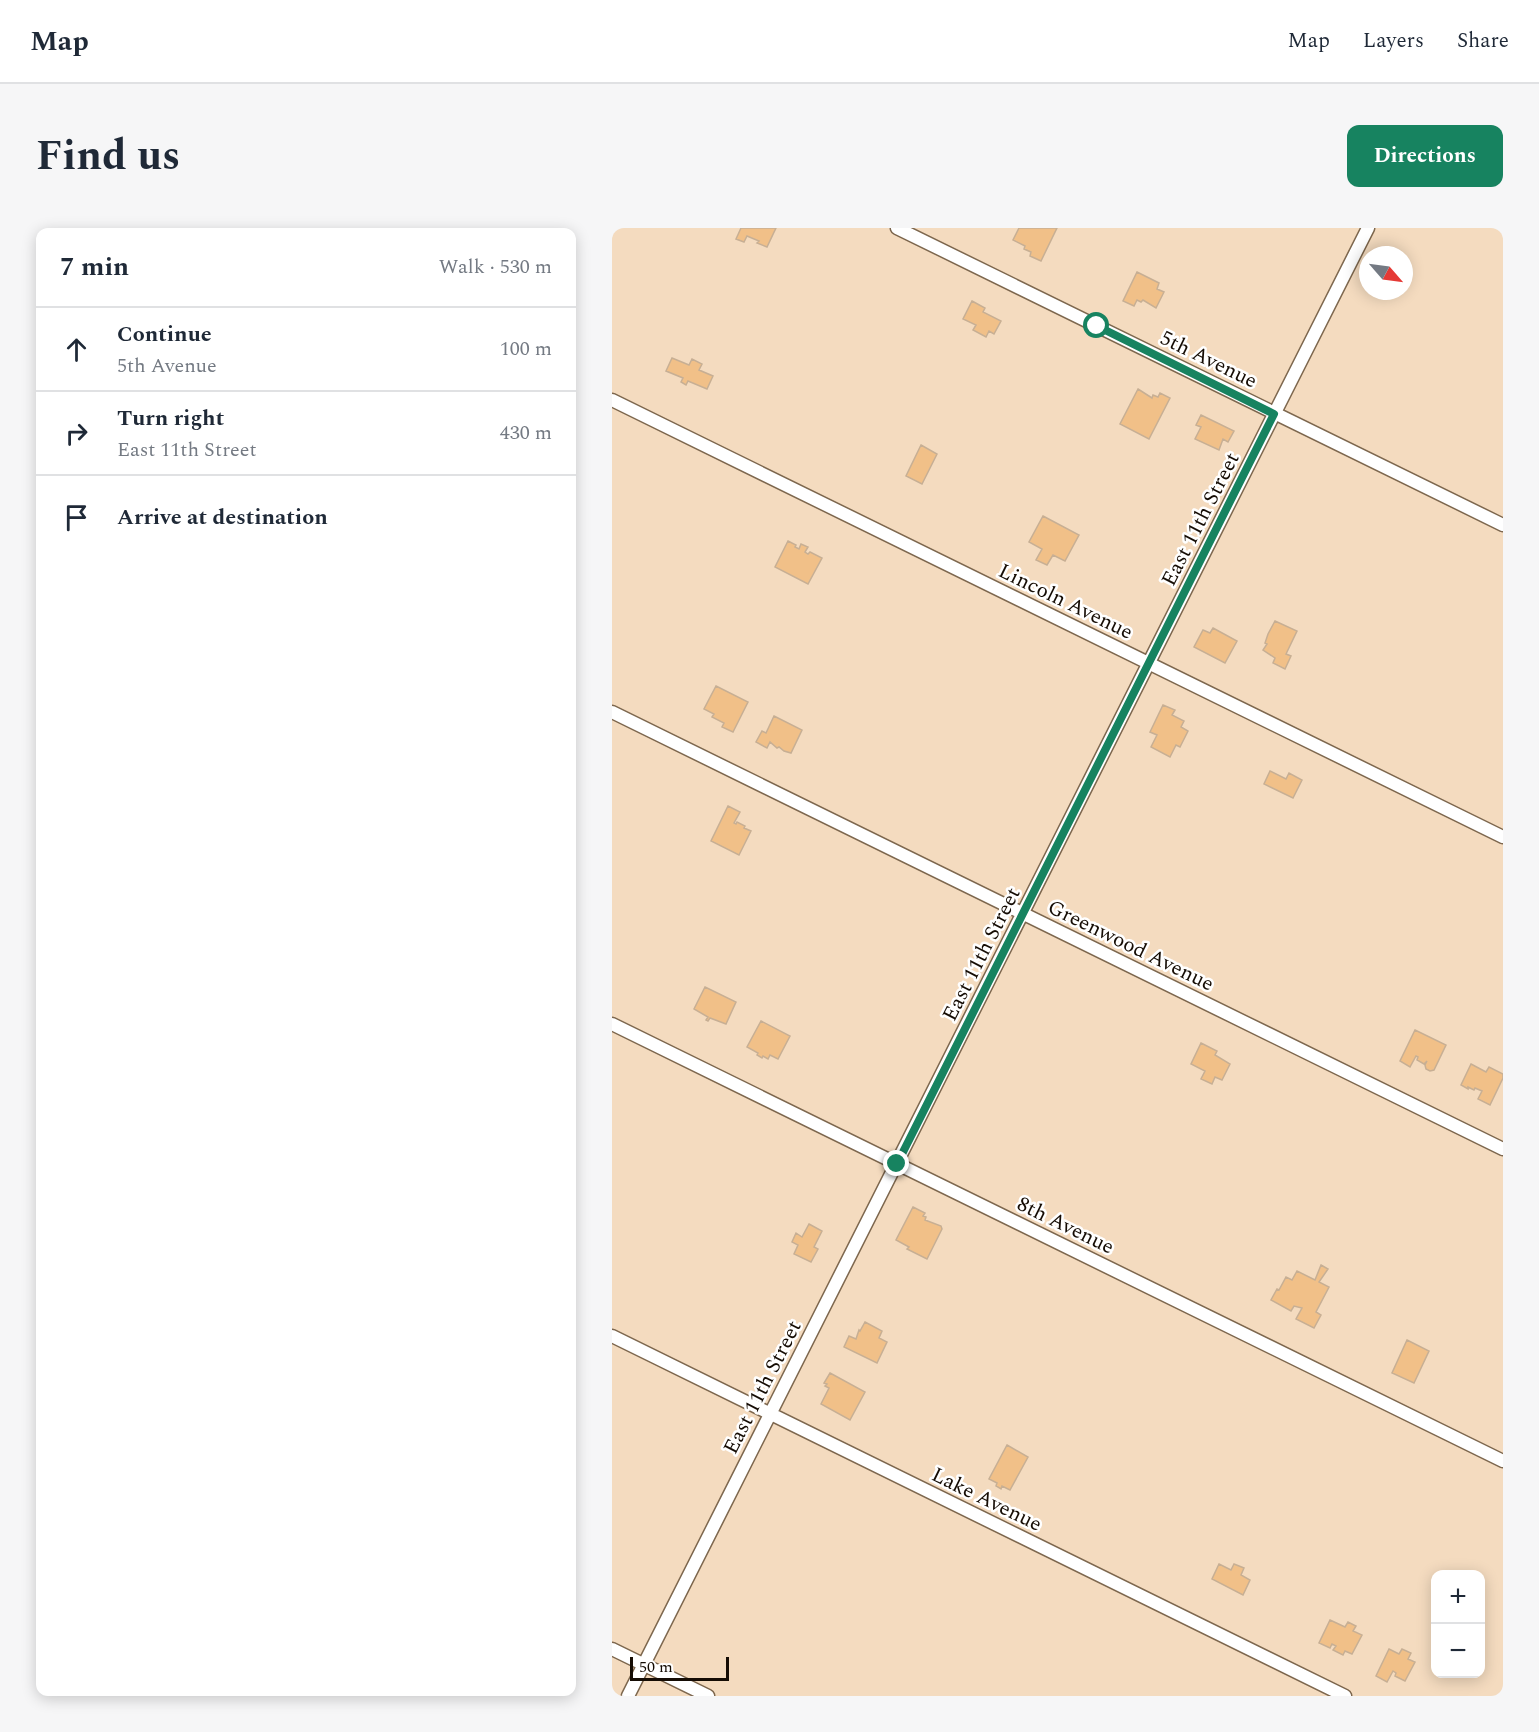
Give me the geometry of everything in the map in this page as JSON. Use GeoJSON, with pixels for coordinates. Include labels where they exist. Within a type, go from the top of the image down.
{"type":"FeatureCollection","features":[{"type":"Feature","properties":{"kind":"street","name":"5th Avenue"},"geometry":{"type":"LineString","coordinates":[[897,228],[1503,525]]}},
{"type":"Feature","properties":{"kind":"street","name":"East 11th Street"},"geometry":{"type":"LineString","coordinates":[[628,1696],[1368,228]]}},
{"type":"Feature","properties":{"kind":"street","name":"Lincoln Avenue"},"geometry":{"type":"LineString","coordinates":[[612,400],[1503,837]]}},
{"type":"Feature","properties":{"kind":"street","name":"Greenwood Avenue"},"geometry":{"type":"LineString","coordinates":[[612,712],[1503,1149]]}},
{"type":"Feature","properties":{"kind":"street","name":"8th Avenue"},"geometry":{"type":"LineString","coordinates":[[612,1024],[1503,1461]]}},
{"type":"Feature","properties":{"kind":"street","name":"Lake Avenue"},"geometry":{"type":"LineString","coordinates":[[612,1336],[1345,1696]]}},
{"type":"Feature","properties":{"kind":"street"},"geometry":{"type":"LineString","coordinates":[[612,1649],[708,1696]]}},
{"type":"Feature","properties":{"kind":"building"},"geometry":{"type":"Polygon","coordinates":[[[741,228],[776,228],[767,247],[747,236],[744,242],[736,239],[741,228]]]}},
{"type":"Feature","properties":{"kind":"building"},"geometry":{"type":"Polygon","coordinates":[[[1019,228],[1057,228],[1041,261],[1030,256],[1031,252],[1024,249],[1025,246],[1013,240],[1019,228]]]}},
{"type":"Feature","properties":{"kind":"building"},"geometry":{"type":"Polygon","coordinates":[[[1137,272],[1159,283],[1157,289],[1164,292],[1156,308],[1143,300],[1141,302],[1137,300],[1134,306],[1123,301],[1137,272]]]}},
{"type":"Feature","properties":{"kind":"building"},"geometry":{"type":"Polygon","coordinates":[[[972,301],[985,308],[983,312],[1001,321],[994,334],[989,331],[986,337],[973,330],[976,325],[963,319],[972,301]]]}},
{"type":"Feature","properties":{"kind":"building"},"geometry":{"type":"Polygon","coordinates":[[[672,358],[689,365],[692,359],[702,364],[699,370],[713,376],[707,389],[688,381],[686,385],[681,382],[683,378],[666,371],[672,358]]]}},
{"type":"Feature","properties":{"kind":"building"},"geometry":{"type":"Polygon","coordinates":[[[1138,389],[1152,398],[1153,395],[1158,397],[1160,393],[1170,398],[1149,439],[1120,424],[1138,389]]]}},
{"type":"Feature","properties":{"kind":"building"},"geometry":{"type":"Polygon","coordinates":[[[1201,415],[1234,431],[1228,442],[1223,439],[1219,450],[1195,439],[1201,427],[1196,425],[1201,415]]]}},
{"type":"Feature","properties":{"kind":"building"},"geometry":{"type":"Polygon","coordinates":[[[921,445],[937,454],[922,484],[906,476],[921,445]]]}},
{"type":"Feature","properties":{"kind":"building"},"geometry":{"type":"Polygon","coordinates":[[[1043,516],[1079,535],[1065,561],[1053,555],[1047,565],[1036,560],[1042,549],[1029,542],[1043,516]]]}},
{"type":"Feature","properties":{"kind":"building"},"geometry":{"type":"Polygon","coordinates":[[[788,541],[799,549],[801,544],[808,547],[805,552],[822,558],[808,584],[775,567],[788,541]]]}},
{"type":"Feature","properties":{"kind":"building"},"geometry":{"type":"Polygon","coordinates":[[[1275,621],[1297,631],[1286,654],[1291,656],[1285,669],[1273,663],[1275,658],[1263,650],[1275,621]]]}},
{"type":"Feature","properties":{"kind":"building"},"geometry":{"type":"Polygon","coordinates":[[[1213,628],[1237,641],[1225,663],[1194,647],[1203,630],[1210,633],[1213,628]]]}},
{"type":"Feature","properties":{"kind":"building"},"geometry":{"type":"Polygon","coordinates":[[[716,686],[748,702],[733,732],[722,727],[724,723],[712,717],[714,714],[704,709],[716,686]]]}},
{"type":"Feature","properties":{"kind":"building"},"geometry":{"type":"Polygon","coordinates":[[[1163,705],[1175,710],[1172,715],[1184,721],[1181,727],[1188,731],[1180,747],[1176,745],[1170,757],[1151,747],[1157,735],[1150,732],[1163,705]]]}},
{"type":"Feature","properties":{"kind":"building"},"geometry":{"type":"Polygon","coordinates":[[[774,716],[802,730],[791,753],[777,748],[770,742],[767,748],[756,742],[762,731],[766,733],[774,716]]]}},
{"type":"Feature","properties":{"kind":"building"},"geometry":{"type":"Polygon","coordinates":[[[1270,771],[1286,779],[1289,773],[1302,780],[1293,798],[1264,784],[1270,771]]]}},
{"type":"Feature","properties":{"kind":"building"},"geometry":{"type":"Polygon","coordinates":[[[728,806],[740,812],[734,823],[737,822],[751,831],[739,855],[711,841],[728,806]]]}},
{"type":"Feature","properties":{"kind":"building"},"geometry":{"type":"Polygon","coordinates":[[[705,987],[736,1002],[726,1024],[710,1018],[708,1021],[706,1020],[708,1017],[694,1009],[705,987]]]}},
{"type":"Feature","properties":{"kind":"building"},"geometry":{"type":"Polygon","coordinates":[[[761,1021],[790,1036],[778,1059],[770,1055],[768,1059],[763,1056],[762,1058],[747,1047],[761,1021]]]}},
{"type":"Feature","properties":{"kind":"building"},"geometry":{"type":"Polygon","coordinates":[[[1415,1030],[1446,1045],[1434,1070],[1426,1069],[1427,1061],[1424,1064],[1417,1060],[1416,1056],[1410,1067],[1400,1061],[1415,1030]]]}},
{"type":"Feature","properties":{"kind":"building"},"geometry":{"type":"Polygon","coordinates":[[[1201,1043],[1217,1051],[1215,1055],[1230,1064],[1222,1080],[1215,1077],[1212,1084],[1201,1079],[1205,1071],[1191,1064],[1201,1043]]]}},
{"type":"Feature","properties":{"kind":"building"},"geometry":{"type":"Polygon","coordinates":[[[1471,1064],[1486,1072],[1489,1067],[1503,1074],[1490,1105],[1478,1099],[1482,1091],[1468,1087],[1468,1089],[1461,1085],[1471,1064]]]}},
{"type":"Feature","properties":{"kind":"building"},"geometry":{"type":"Polygon","coordinates":[[[913,1207],[925,1213],[923,1216],[926,1217],[925,1220],[941,1226],[942,1229],[927,1259],[907,1249],[909,1247],[896,1240],[913,1207]]]}},
{"type":"Feature","properties":{"kind":"building"},"geometry":{"type":"Polygon","coordinates":[[[809,1224],[822,1231],[814,1247],[818,1249],[811,1262],[794,1254],[798,1245],[792,1242],[796,1233],[802,1237],[809,1224]]]}},
{"type":"Feature","properties":{"kind":"building"},"geometry":{"type":"Polygon","coordinates":[[[1321,1265],[1328,1269],[1319,1282],[1329,1287],[1316,1312],[1321,1315],[1314,1328],[1296,1319],[1302,1308],[1294,1306],[1291,1311],[1271,1300],[1286,1277],[1292,1280],[1297,1271],[1315,1280],[1321,1265]]]}},
{"type":"Feature","properties":{"kind":"building"},"geometry":{"type":"Polygon","coordinates":[[[865,1322],[882,1331],[879,1338],[887,1342],[877,1363],[844,1347],[849,1336],[856,1339],[865,1322]]]}},
{"type":"Feature","properties":{"kind":"building"},"geometry":{"type":"Polygon","coordinates":[[[1407,1340],[1429,1351],[1414,1383],[1392,1373],[1407,1340]]]}},
{"type":"Feature","properties":{"kind":"building"},"geometry":{"type":"Polygon","coordinates":[[[830,1373],[865,1392],[850,1420],[821,1404],[829,1388],[824,1383],[830,1373]]]}},
{"type":"Feature","properties":{"kind":"building"},"geometry":{"type":"Polygon","coordinates":[[[1007,1445],[1028,1457],[1010,1490],[1002,1486],[1001,1489],[996,1486],[997,1483],[989,1479],[1007,1445]]]}},
{"type":"Feature","properties":{"kind":"building"},"geometry":{"type":"Polygon","coordinates":[[[1219,1564],[1231,1570],[1234,1564],[1244,1568],[1241,1575],[1250,1580],[1243,1595],[1212,1579],[1219,1564]]]}},
{"type":"Feature","properties":{"kind":"building"},"geometry":{"type":"Polygon","coordinates":[[[1330,1620],[1345,1627],[1348,1622],[1356,1626],[1353,1631],[1362,1635],[1352,1654],[1345,1651],[1343,1655],[1333,1650],[1336,1646],[1332,1644],[1330,1648],[1319,1643],[1330,1620]]]}},
{"type":"Feature","properties":{"kind":"building"},"geometry":{"type":"Polygon","coordinates":[[[1389,1649],[1399,1654],[1402,1649],[1411,1653],[1408,1659],[1415,1662],[1405,1681],[1395,1676],[1396,1673],[1393,1671],[1387,1682],[1376,1676],[1389,1649]]]}},
{"type":"Feature","properties":{"kind":"route"},"geometry":{"type":"LineString","coordinates":[[897,1164],[1274,414],[1097,326]]}}]}
